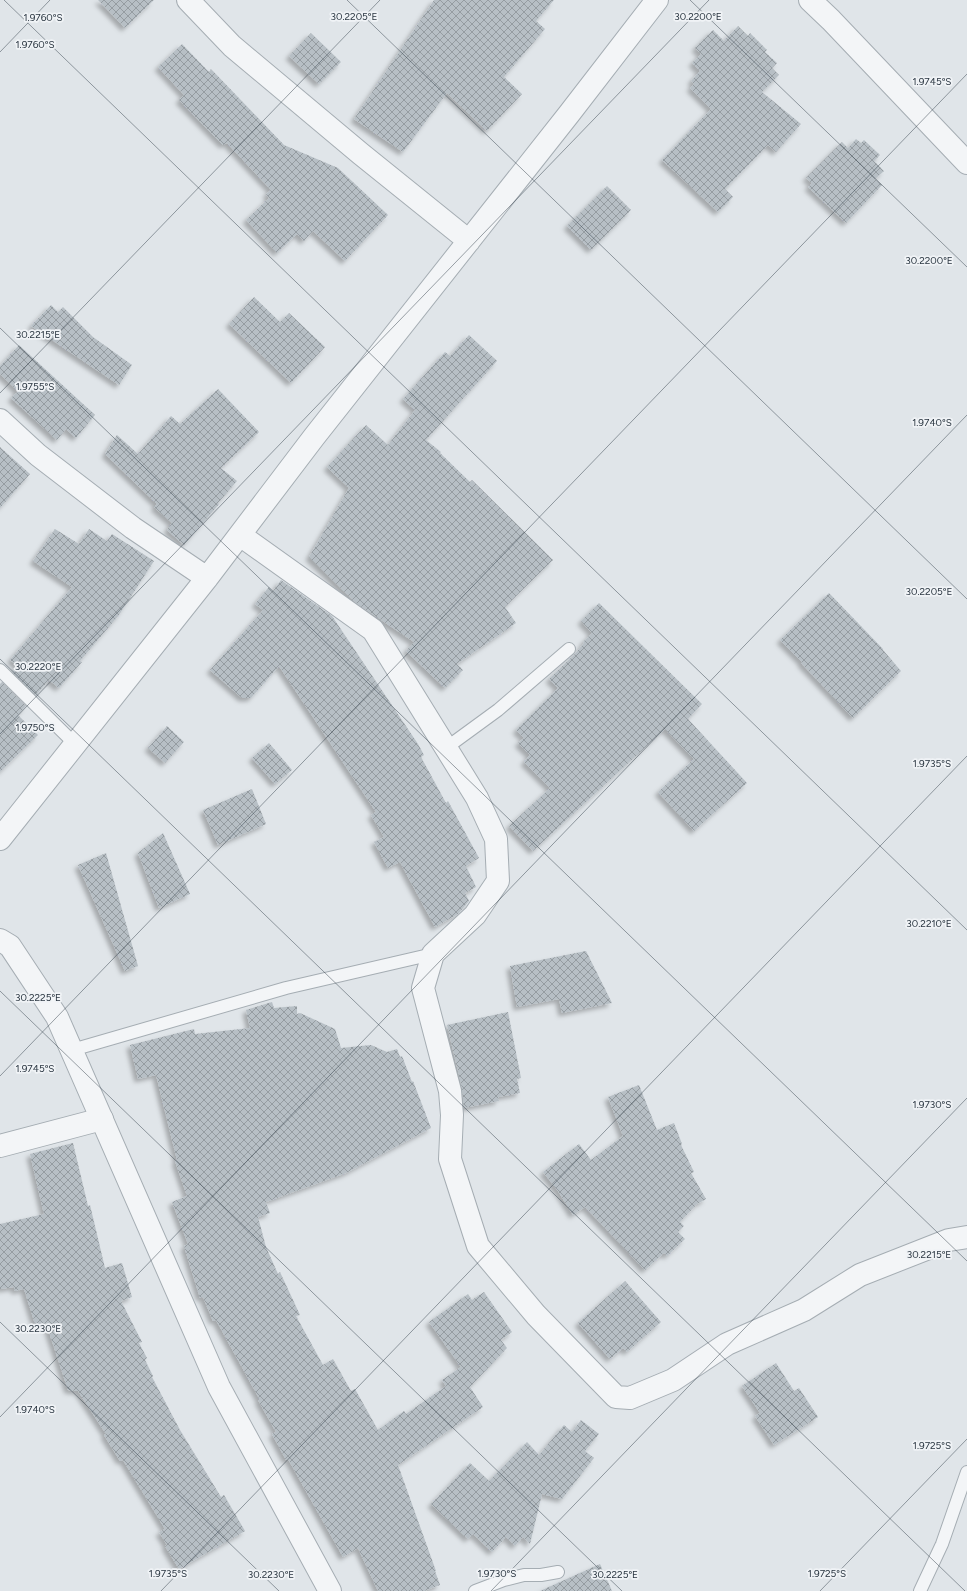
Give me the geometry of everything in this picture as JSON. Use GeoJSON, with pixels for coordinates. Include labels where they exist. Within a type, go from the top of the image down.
{"type":"FeatureCollection","features":[{"type":"Feature","properties":{"kind":"street"},"geometry":{"type":"LineString","coordinates":[[188,0],[232,46],[361,154],[469,241]]}},
{"type":"Feature","properties":{"kind":"street"},"geometry":{"type":"LineString","coordinates":[[1,834],[75,744],[207,578],[319,431],[657,0]]}},
{"type":"Feature","properties":{"kind":"street"},"geometry":{"type":"LineString","coordinates":[[810,0],[831,20],[967,163]]}},
{"type":"Feature","properties":{"kind":"street"},"geometry":{"type":"LineString","coordinates":[[0,420],[38,455],[133,528],[207,578]]}},
{"type":"Feature","properties":{"kind":"street"},"geometry":{"type":"LineString","coordinates":[[240,535],[373,630],[476,798],[496,839],[498,881],[475,915],[433,954],[423,988],[450,1091],[452,1115],[450,1159],[478,1246],[536,1315],[616,1397],[630,1398],[673,1380],[727,1344],[804,1310],[860,1275],[950,1240],[967,1238]]}},
{"type":"Feature","properties":{"kind":"street"},"geometry":{"type":"LineString","coordinates":[[0,940],[10,946],[57,1017],[219,1387],[330,1591]]}},
{"type":"Feature","properties":{"kind":"street"},"geometry":{"type":"LineString","coordinates":[[0,1146],[102,1119]]}},
{"type":"Feature","properties":{"kind":"lane"},"geometry":{"type":"LineString","coordinates":[[446,748],[498,710],[569,649]]}},
{"type":"Feature","properties":{"kind":"lane"},"geometry":{"type":"LineString","coordinates":[[0,670],[75,744]]}},
{"type":"Feature","properties":{"kind":"lane"},"geometry":{"type":"LineString","coordinates":[[72,1050],[286,988],[433,954]]}},
{"type":"Feature","properties":{"kind":"lane"},"geometry":{"type":"LineString","coordinates":[[920,1591],[942,1544],[967,1472]]}},
{"type":"Feature","properties":{"kind":"lane"},"geometry":{"type":"LineString","coordinates":[[475,1591],[504,1580],[524,1575],[542,1575],[558,1572]]}},
{"type":"Feature","properties":{"kind":"building"},"geometry":{"type":"Polygon","coordinates":[[[98,0],[154,0],[125,28],[98,0]]]}},
{"type":"Feature","properties":{"kind":"building"},"geometry":{"type":"Polygon","coordinates":[[[434,0],[554,0],[536,21],[545,29],[504,77],[522,94],[487,131],[447,93],[403,152],[354,119],[434,0]]]}},
{"type":"Feature","properties":{"kind":"building"},"geometry":{"type":"Polygon","coordinates":[[[738,26],[748,36],[750,33],[767,50],[765,52],[777,63],[772,68],[779,75],[762,92],[801,124],[776,152],[768,145],[725,189],[733,197],[718,212],[662,160],[711,109],[690,88],[694,84],[691,81],[700,71],[692,63],[701,54],[695,48],[713,30],[724,41],[738,26]]]}},
{"type":"Feature","properties":{"kind":"building"},"geometry":{"type":"Polygon","coordinates":[[[311,33],[341,62],[319,84],[289,56],[311,33]]]}},
{"type":"Feature","properties":{"kind":"building"},"geometry":{"type":"Polygon","coordinates":[[[182,44],[209,72],[211,69],[284,145],[338,168],[388,215],[345,261],[313,231],[304,241],[297,234],[277,253],[246,220],[269,198],[266,194],[271,190],[227,143],[223,145],[179,100],[184,95],[158,67],[182,44]]]}},
{"type":"Feature","properties":{"kind":"building"},"geometry":{"type":"Polygon","coordinates":[[[856,139],[861,143],[864,140],[880,155],[874,161],[884,171],[875,179],[882,185],[846,223],[808,187],[812,183],[806,178],[842,142],[848,148],[856,139]]]}},
{"type":"Feature","properties":{"kind":"building"},"geometry":{"type":"Polygon","coordinates":[[[607,186],[631,210],[591,250],[567,226],[607,186]]]}},
{"type":"Feature","properties":{"kind":"building"},"geometry":{"type":"Polygon","coordinates":[[[254,297],[280,322],[289,313],[325,347],[291,383],[229,324],[254,297]]]}},
{"type":"Feature","properties":{"kind":"building"},"geometry":{"type":"Polygon","coordinates":[[[51,305],[58,312],[63,307],[93,337],[132,365],[119,385],[31,326],[51,305]]]}},
{"type":"Feature","properties":{"kind":"building"},"geometry":{"type":"Polygon","coordinates":[[[469,335],[497,361],[426,440],[441,452],[440,453],[470,482],[472,480],[553,560],[505,607],[516,623],[457,664],[463,670],[445,688],[406,651],[414,642],[356,603],[309,557],[349,488],[327,467],[366,425],[388,445],[415,410],[403,399],[445,352],[450,356],[469,335]]]}},
{"type":"Feature","properties":{"kind":"building"},"geometry":{"type":"Polygon","coordinates":[[[19,345],[95,415],[76,438],[66,429],[57,440],[11,398],[18,391],[0,374],[0,366],[19,345]]]}},
{"type":"Feature","properties":{"kind":"building"},"geometry":{"type":"Polygon","coordinates":[[[218,389],[259,432],[221,468],[237,481],[184,545],[167,530],[172,523],[154,507],[157,504],[105,454],[117,435],[138,454],[171,416],[180,424],[218,389]]]}},
{"type":"Feature","properties":{"kind":"building"},"geometry":{"type":"Polygon","coordinates":[[[0,447],[30,474],[0,508],[0,447]]]}},
{"type":"Feature","properties":{"kind":"building"},"geometry":{"type":"Polygon","coordinates":[[[55,529],[79,544],[89,529],[107,541],[112,534],[154,561],[119,615],[80,661],[82,662],[59,688],[49,680],[36,695],[12,672],[18,666],[10,660],[72,587],[33,561],[55,529]]]}},
{"type":"Feature","properties":{"kind":"building"},"geometry":{"type":"Polygon","coordinates":[[[281,580],[332,616],[418,744],[424,755],[421,757],[446,803],[448,801],[479,858],[466,866],[476,887],[465,893],[469,901],[458,914],[435,927],[400,862],[388,868],[374,842],[384,837],[371,815],[376,812],[279,666],[251,698],[242,698],[210,670],[263,610],[255,604],[269,587],[273,591],[281,580]]]}},
{"type":"Feature","properties":{"kind":"building"},"geometry":{"type":"Polygon","coordinates":[[[829,593],[883,649],[901,671],[853,718],[780,640],[829,593]]]}},
{"type":"Feature","properties":{"kind":"building"},"geometry":{"type":"Polygon","coordinates":[[[599,603],[702,704],[688,719],[747,783],[694,831],[658,792],[694,759],[665,729],[533,851],[509,826],[550,788],[524,762],[530,755],[518,743],[524,738],[516,730],[558,688],[549,679],[574,655],[584,643],[583,642],[592,633],[581,621],[599,603]]]}},
{"type":"Feature","properties":{"kind":"building"},"geometry":{"type":"Polygon","coordinates":[[[2,682],[26,706],[18,715],[38,735],[0,772],[0,684],[2,682]]]}},
{"type":"Feature","properties":{"kind":"building"},"geometry":{"type":"Polygon","coordinates":[[[167,726],[184,742],[165,763],[148,748],[167,726]]]}},
{"type":"Feature","properties":{"kind":"building"},"geometry":{"type":"Polygon","coordinates":[[[269,743],[292,770],[275,784],[252,758],[269,743]]]}},
{"type":"Feature","properties":{"kind":"building"},"geometry":{"type":"Polygon","coordinates":[[[252,789],[266,824],[218,845],[203,810],[252,789]]]}},
{"type":"Feature","properties":{"kind":"building"},"geometry":{"type":"Polygon","coordinates":[[[163,833],[190,894],[159,908],[138,853],[163,833]]]}},
{"type":"Feature","properties":{"kind":"building"},"geometry":{"type":"Polygon","coordinates":[[[106,853],[138,966],[125,971],[78,865],[106,853]]]}},
{"type":"Feature","properties":{"kind":"building"},"geometry":{"type":"Polygon","coordinates":[[[586,951],[612,1003],[562,1013],[559,999],[517,1007],[510,966],[586,951]]]}},
{"type":"Feature","properties":{"kind":"building"},"geometry":{"type":"Polygon","coordinates":[[[272,1002],[274,1008],[297,1006],[297,1014],[300,1013],[335,1029],[341,1048],[371,1045],[387,1052],[397,1049],[400,1057],[402,1056],[412,1082],[413,1081],[431,1128],[346,1173],[266,1202],[270,1213],[258,1217],[266,1247],[278,1274],[280,1272],[300,1315],[296,1316],[323,1365],[333,1359],[351,1391],[355,1389],[378,1430],[404,1411],[406,1414],[446,1386],[442,1380],[461,1367],[429,1322],[468,1294],[472,1300],[484,1292],[512,1332],[501,1340],[507,1348],[470,1387],[483,1407],[398,1465],[440,1585],[424,1591],[378,1591],[358,1548],[343,1557],[288,1459],[286,1460],[272,1434],[276,1432],[258,1400],[260,1400],[216,1320],[213,1321],[203,1297],[200,1298],[184,1246],[188,1244],[172,1202],[187,1196],[175,1161],[177,1160],[156,1075],[138,1079],[130,1045],[194,1029],[195,1034],[250,1028],[246,1010],[272,1002]]]}},
{"type":"Feature","properties":{"kind":"building"},"geometry":{"type":"Polygon","coordinates":[[[508,1012],[521,1078],[517,1079],[520,1093],[498,1097],[499,1101],[464,1108],[462,1088],[447,1025],[508,1012]]]}},
{"type":"Feature","properties":{"kind":"building"},"geometry":{"type":"Polygon","coordinates":[[[639,1085],[657,1130],[674,1123],[682,1144],[681,1145],[694,1172],[691,1173],[706,1199],[697,1204],[680,1222],[684,1226],[678,1232],[685,1239],[667,1256],[664,1253],[645,1270],[585,1207],[573,1215],[558,1191],[543,1172],[579,1144],[591,1160],[623,1136],[608,1097],[639,1085]]]}},
{"type":"Feature","properties":{"kind":"building"},"geometry":{"type":"Polygon","coordinates":[[[73,1143],[105,1268],[122,1263],[132,1297],[121,1301],[142,1342],[139,1343],[147,1358],[145,1360],[153,1376],[152,1377],[180,1430],[221,1497],[224,1495],[245,1531],[179,1569],[165,1546],[167,1545],[159,1532],[165,1529],[123,1460],[120,1461],[104,1435],[106,1434],[78,1391],[68,1390],[46,1323],[36,1327],[24,1289],[15,1291],[14,1287],[0,1289],[0,1224],[44,1214],[30,1154],[73,1143]]]}},
{"type":"Feature","properties":{"kind":"building"},"geometry":{"type":"Polygon","coordinates":[[[625,1281],[661,1322],[627,1352],[623,1348],[610,1359],[578,1323],[625,1281]]]}},
{"type":"Feature","properties":{"kind":"building"},"geometry":{"type":"Polygon","coordinates":[[[776,1363],[794,1391],[799,1388],[818,1417],[774,1445],[755,1416],[760,1413],[742,1386],[776,1363]]]}},
{"type":"Feature","properties":{"kind":"building"},"geometry":{"type":"Polygon","coordinates":[[[581,1420],[599,1434],[585,1451],[594,1458],[562,1499],[542,1494],[530,1544],[523,1537],[515,1546],[506,1537],[492,1552],[473,1534],[468,1539],[431,1504],[470,1463],[489,1481],[527,1442],[539,1455],[564,1425],[572,1432],[581,1420]]]}},
{"type":"Feature","properties":{"kind":"building"},"geometry":{"type":"Polygon","coordinates":[[[600,1564],[612,1591],[540,1591],[600,1564]]]}}]}
